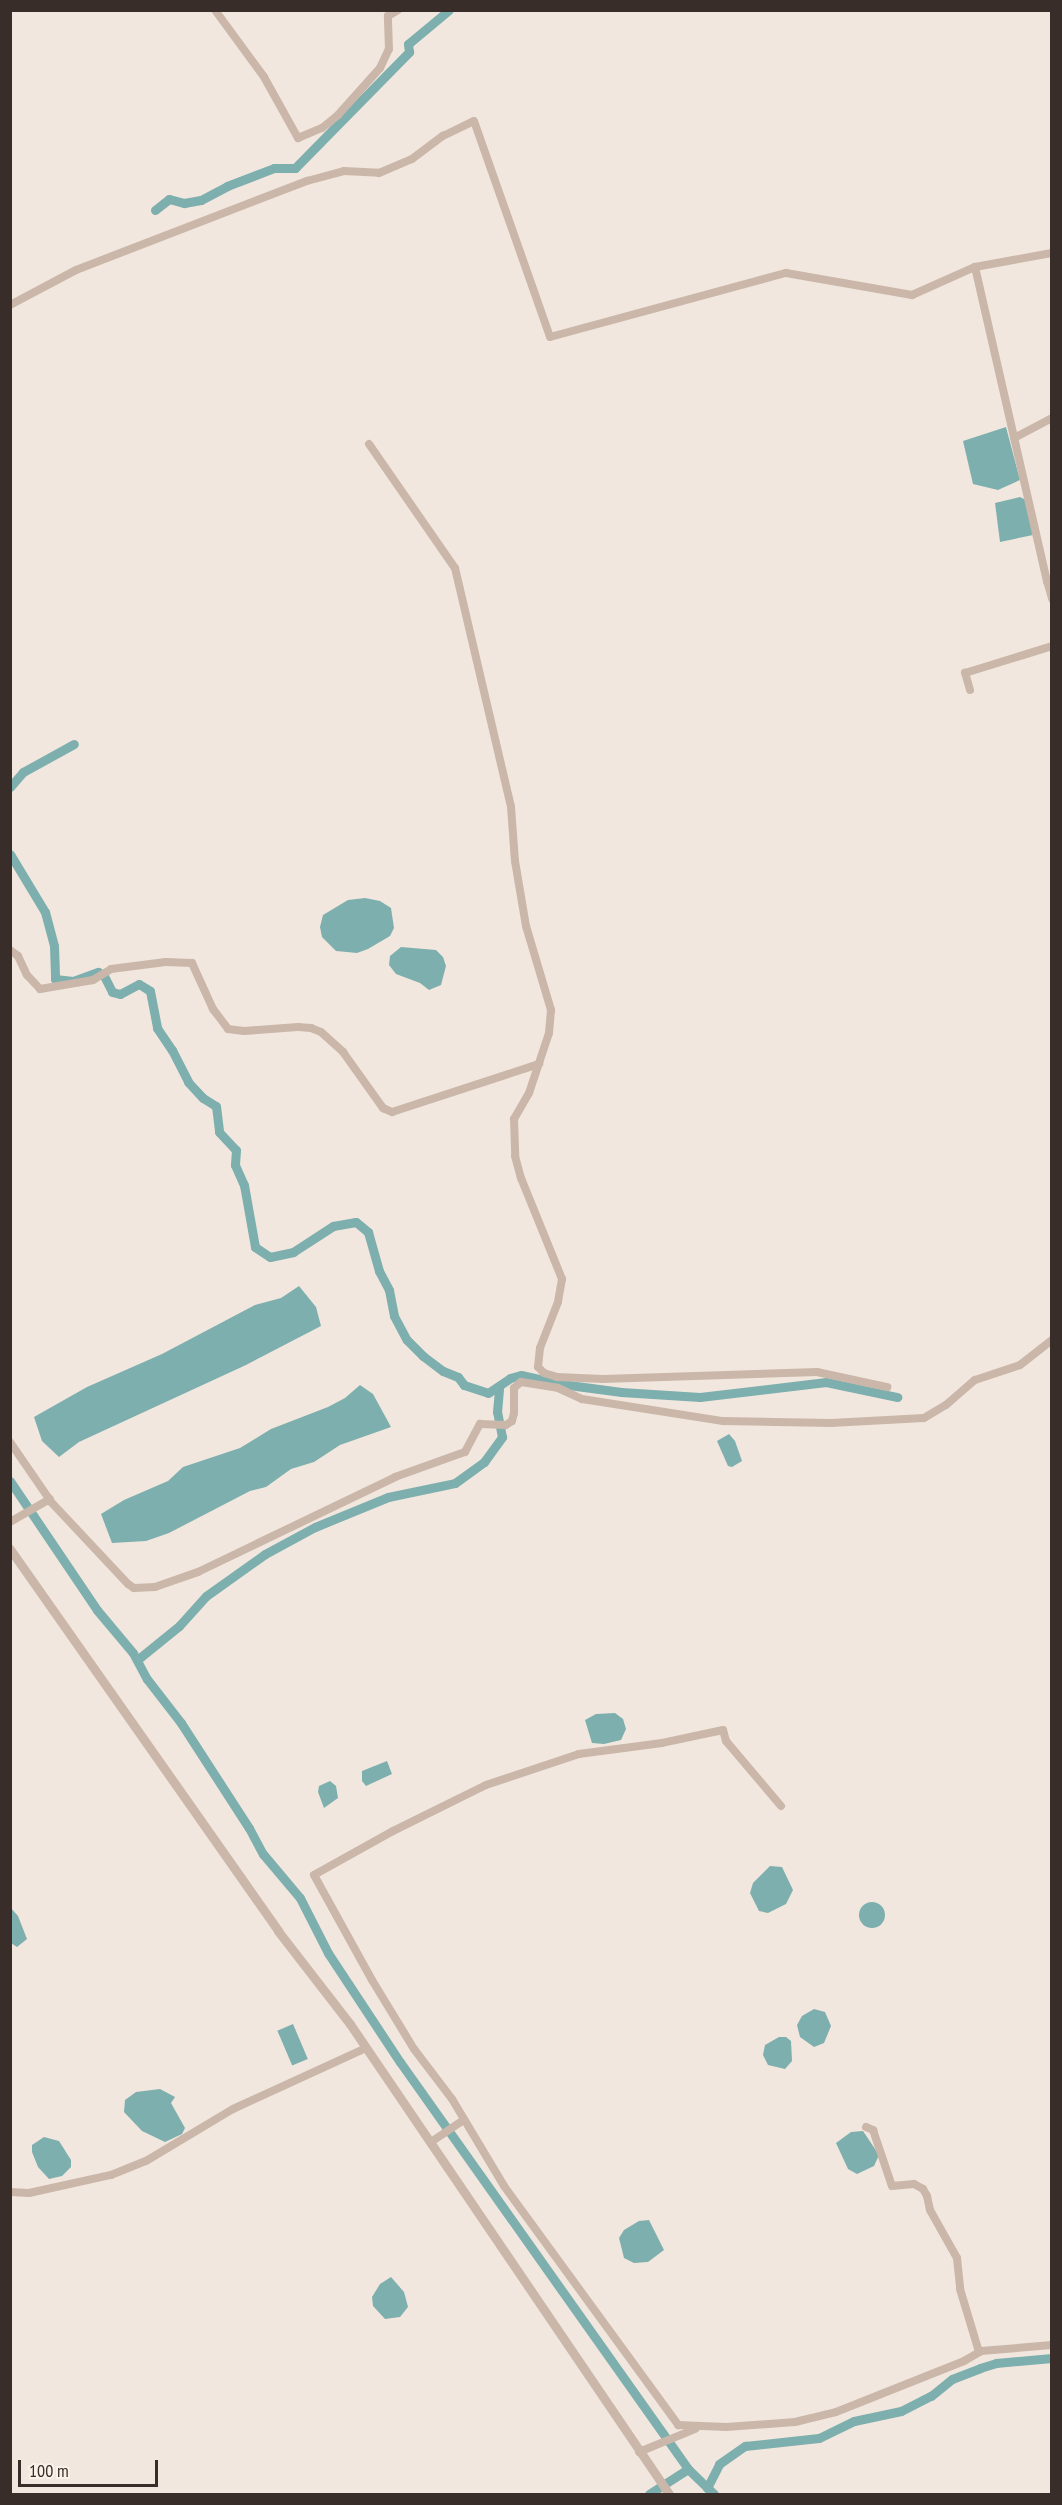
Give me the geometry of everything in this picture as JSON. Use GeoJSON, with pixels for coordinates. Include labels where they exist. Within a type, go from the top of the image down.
{"type":"FeatureCollection","features":[{"type":"Feature","properties":{"kind":"street"},"geometry":{"type":"LineString","coordinates":[[215,10],[264,77],[298,138],[322,128],[338,115],[380,68],[389,49],[386,13],[399,10]]}},
{"type":"Feature","properties":{"kind":"street"},"geometry":{"type":"LineString","coordinates":[[10,306],[76,270],[307,181],[344,171],[379,173],[412,159],[443,136],[474,121],[550,337],[786,273],[912,294],[975,267],[1052,253]]}},
{"type":"Feature","properties":{"kind":"street"},"geometry":{"type":"LineString","coordinates":[[975,267],[1052,598]]}},
{"type":"Feature","properties":{"kind":"street"},"geometry":{"type":"LineString","coordinates":[[1014,438],[1052,418]]}},
{"type":"Feature","properties":{"kind":"street"},"geometry":{"type":"LineString","coordinates":[[369,444],[455,568],[511,807],[515,861],[526,926],[551,1010],[549,1033],[529,1093],[514,1119],[514,1156],[562,1279],[558,1302],[537,1359],[540,1370],[557,1377],[603,1379],[817,1372],[887,1387]]}},
{"type":"Feature","properties":{"kind":"street"},"geometry":{"type":"LineString","coordinates":[[970,690],[965,673],[1052,646]]}},
{"type":"Feature","properties":{"kind":"street"},"geometry":{"type":"LineString","coordinates":[[10,950],[18,956],[27,975],[40,989],[93,981],[111,969],[166,962],[192,963],[213,1009],[228,1029],[244,1031],[298,1027],[321,1032],[351,1061],[383,1108],[392,1112],[538,1064]]}},
{"type":"Feature","properties":{"kind":"street"},"geometry":{"type":"LineString","coordinates":[[10,1442],[48,1500],[128,1584],[134,1588],[155,1587],[198,1572],[395,1477],[465,1452],[480,1424],[506,1425],[512,1421],[516,1383],[550,1386],[582,1399],[723,1421],[831,1423],[924,1418],[945,1405],[975,1380],[1020,1365],[1052,1340]]}},
{"type":"Feature","properties":{"kind":"street"},"geometry":{"type":"LineString","coordinates":[[11,1522],[48,1500]]}},
{"type":"Feature","properties":{"kind":"street"},"geometry":{"type":"LineString","coordinates":[[10,1550],[278,1931],[366,2048],[669,2494]]}},
{"type":"Feature","properties":{"kind":"street"},"geometry":{"type":"LineString","coordinates":[[781,1806],[726,1742],[723,1730],[662,1743],[579,1754],[486,1785],[393,1831],[314,1875],[402,2029],[464,2120],[504,2186],[678,2425],[702,2427],[795,2422],[836,2412],[964,2361],[979,2352],[1052,2344]]}},
{"type":"Feature","properties":{"kind":"street"},"geometry":{"type":"LineString","coordinates":[[10,2192],[29,2193],[120,2171],[146,2161],[232,2109],[366,2048]]}},
{"type":"Feature","properties":{"kind":"street"},"geometry":{"type":"LineString","coordinates":[[431,2142],[464,2120]]}},
{"type":"Feature","properties":{"kind":"street"},"geometry":{"type":"LineString","coordinates":[[866,2127],[873,2130],[892,2186],[914,2184],[923,2188],[930,2211],[957,2258],[960,2289],[979,2352]]}},
{"type":"Feature","properties":{"kind":"street"},"geometry":{"type":"LineString","coordinates":[[639,2452],[702,2427]]}},
{"type":"Feature","properties":{"kind":"water"},"geometry":{"type":"Polygon","coordinates":[[[1006,427],[1020,480],[998,490],[973,484],[963,441],[1006,427]]]}},
{"type":"Feature","properties":{"kind":"water"},"geometry":{"type":"Polygon","coordinates":[[[1020,497],[1026,500],[1033,535],[1000,542],[995,503],[1020,497]]]}},
{"type":"Feature","properties":{"kind":"water"},"geometry":{"type":"Polygon","coordinates":[[[365,898],[380,901],[391,908],[394,928],[390,936],[357,953],[336,951],[322,937],[320,927],[323,915],[348,900],[365,898]]]}},
{"type":"Feature","properties":{"kind":"water"},"geometry":{"type":"Polygon","coordinates":[[[401,947],[436,950],[443,957],[446,966],[441,985],[429,990],[420,983],[396,974],[389,965],[390,956],[401,947]]]}},
{"type":"Feature","properties":{"kind":"water"},"geometry":{"type":"Polygon","coordinates":[[[299,1286],[316,1307],[321,1326],[246,1365],[79,1442],[59,1457],[42,1441],[34,1417],[87,1387],[162,1354],[255,1305],[281,1298],[299,1286]]]}},
{"type":"Feature","properties":{"kind":"water"},"geometry":{"type":"Polygon","coordinates":[[[360,1385],[373,1394],[391,1427],[340,1445],[314,1462],[291,1469],[266,1487],[250,1491],[169,1533],[146,1541],[112,1543],[101,1514],[124,1500],[168,1481],[183,1467],[240,1448],[271,1429],[328,1407],[345,1398],[360,1385]]]}},
{"type":"Feature","properties":{"kind":"water"},"geometry":{"type":"Polygon","coordinates":[[[729,1434],[735,1441],[742,1461],[732,1467],[728,1466],[717,1441],[729,1434]]]}},
{"type":"Feature","properties":{"kind":"water"},"geometry":{"type":"Polygon","coordinates":[[[615,1713],[623,1719],[626,1729],[621,1740],[604,1744],[592,1743],[585,1720],[596,1714],[615,1713]]]}},
{"type":"Feature","properties":{"kind":"water"},"geometry":{"type":"Polygon","coordinates":[[[387,1761],[392,1774],[366,1786],[362,1781],[362,1771],[387,1761]]]}},
{"type":"Feature","properties":{"kind":"water"},"geometry":{"type":"Polygon","coordinates":[[[330,1781],[336,1786],[338,1798],[324,1808],[318,1792],[319,1786],[330,1781]]]}},
{"type":"Feature","properties":{"kind":"water"},"geometry":{"type":"Polygon","coordinates":[[[770,1866],[782,1867],[793,1890],[786,1904],[768,1913],[759,1911],[750,1893],[753,1883],[770,1866]]]}},
{"type":"Feature","properties":{"kind":"water"},"geometry":{"type":"Polygon","coordinates":[[[872,1902],[881,1906],[885,1915],[881,1924],[872,1928],[863,1924],[859,1915],[863,1906],[872,1902]]]}},
{"type":"Feature","properties":{"kind":"water"},"geometry":{"type":"Polygon","coordinates":[[[10,1907],[18,1916],[27,1939],[17,1947],[11,1943],[10,1907]]]}},
{"type":"Feature","properties":{"kind":"water"},"geometry":{"type":"Polygon","coordinates":[[[814,2009],[825,2012],[831,2026],[824,2043],[814,2047],[800,2037],[797,2025],[802,2016],[814,2009]]]}},
{"type":"Feature","properties":{"kind":"water"},"geometry":{"type":"Polygon","coordinates":[[[293,2024],[308,2059],[292,2066],[277,2031],[293,2024]]]}},
{"type":"Feature","properties":{"kind":"water"},"geometry":{"type":"Polygon","coordinates":[[[779,2037],[786,2037],[791,2041],[792,2061],[785,2069],[768,2065],[763,2055],[765,2045],[779,2037]]]}},
{"type":"Feature","properties":{"kind":"water"},"geometry":{"type":"Polygon","coordinates":[[[160,2089],[175,2097],[171,2103],[185,2128],[182,2134],[165,2142],[142,2131],[124,2112],[125,2100],[136,2092],[160,2089]]]}},
{"type":"Feature","properties":{"kind":"water"},"geometry":{"type":"Polygon","coordinates":[[[863,2131],[879,2155],[874,2166],[857,2174],[848,2169],[836,2143],[851,2132],[863,2131]]]}},
{"type":"Feature","properties":{"kind":"water"},"geometry":{"type":"Polygon","coordinates":[[[44,2137],[59,2141],[71,2160],[71,2167],[62,2176],[49,2179],[38,2167],[32,2152],[32,2145],[44,2137]]]}},
{"type":"Feature","properties":{"kind":"water"},"geometry":{"type":"Polygon","coordinates":[[[649,2220],[664,2250],[648,2262],[634,2263],[624,2258],[619,2238],[624,2230],[639,2221],[649,2220]]]}},
{"type":"Feature","properties":{"kind":"water"},"geometry":{"type":"Polygon","coordinates":[[[391,2277],[404,2292],[408,2307],[400,2317],[385,2319],[373,2306],[372,2297],[380,2284],[391,2277]]]}},
{"type":"Feature","properties":{"kind":"waterway"},"geometry":{"type":"LineString","coordinates":[[155,210],[169,199],[184,203],[201,200],[227,186],[274,168],[295,168],[409,52],[408,44],[449,10]]}},
{"type":"Feature","properties":{"kind":"waterway"},"geometry":{"type":"LineString","coordinates":[[10,787],[23,772],[74,744]]}},
{"type":"Feature","properties":{"kind":"waterway"},"geometry":{"type":"LineString","coordinates":[[10,854],[45,912],[54,946],[55,979],[73,981],[98,972]]}},
{"type":"Feature","properties":{"kind":"waterway"},"geometry":{"type":"LineString","coordinates":[[103,974],[112,992],[120,994],[139,984],[150,991],[157,1028],[172,1050],[188,1082],[203,1098],[216,1106],[219,1132],[236,1150],[235,1165],[244,1185],[255,1247],[270,1257],[293,1252],[333,1226],[356,1222],[368,1232],[379,1271],[389,1290],[394,1316],[407,1340],[423,1356],[443,1371],[458,1377],[464,1385],[488,1393],[510,1378],[521,1375],[561,1384],[621,1392],[700,1397],[826,1382],[897,1397]]}},
{"type":"Feature","properties":{"kind":"waterway"},"geometry":{"type":"LineString","coordinates":[[137,1660],[179,1626],[206,1596],[265,1554],[315,1527],[388,1497],[455,1483],[484,1462],[502,1437],[497,1412],[499,1388]]}},
{"type":"Feature","properties":{"kind":"waterway"},"geometry":{"type":"LineString","coordinates":[[10,1481],[97,1610],[133,1653],[147,1679],[181,1723],[249,1828],[263,1854],[300,1898],[328,1953],[400,2062],[688,2469],[714,2494]]}},
{"type":"Feature","properties":{"kind":"waterway"},"geometry":{"type":"LineString","coordinates":[[707,2488],[719,2464],[745,2446],[819,2438],[854,2421],[901,2411],[931,2396],[952,2379],[980,2368],[996,2363],[1052,2358]]}},
{"type":"Feature","properties":{"kind":"waterway"},"geometry":{"type":"LineString","coordinates":[[649,2494],[688,2469]]}}]}
